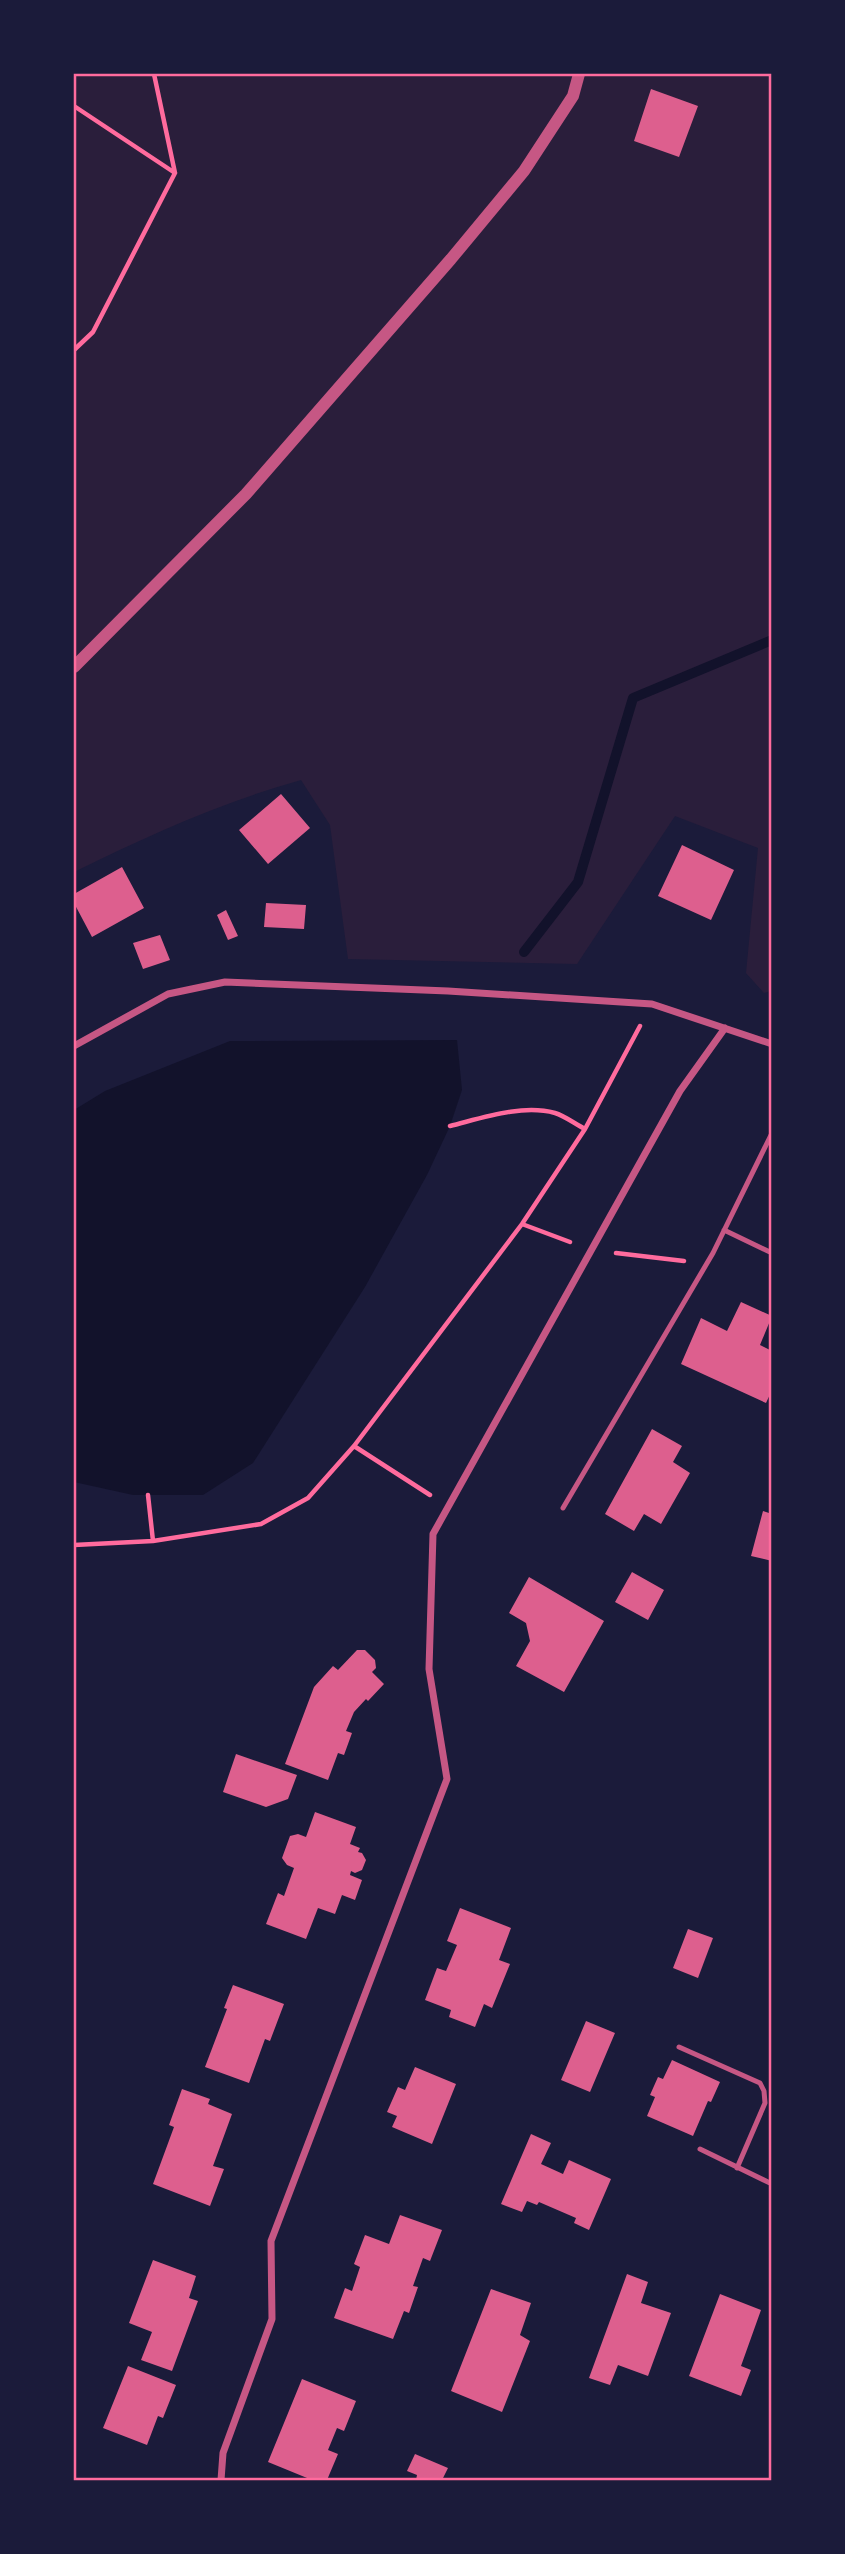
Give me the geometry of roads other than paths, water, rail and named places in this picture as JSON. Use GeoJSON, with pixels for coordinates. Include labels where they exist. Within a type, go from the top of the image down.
{"type":"FeatureCollection","features":[{"type":"Feature","properties":{"kind":"street"},"geometry":{"type":"LineString","coordinates":[[74,667],[246,494],[451,259],[524,171],[573,96],[579,74]]}},
{"type":"Feature","properties":{"kind":"street"},"geometry":{"type":"LineString","coordinates":[[74,1045],[168,993],[225,982],[448,991],[652,1004],[772,1044]]}},
{"type":"Feature","properties":{"kind":"street"},"geometry":{"type":"LineString","coordinates":[[221,2480],[223,2453],[272,2319],[271,2241],[447,1779],[429,1669],[433,1534],[680,1091],[724,1028]]}},
{"type":"Feature","properties":{"kind":"lane"},"geometry":{"type":"LineString","coordinates":[[563,1508],[713,1253],[772,1133]]}},
{"type":"Feature","properties":{"kind":"lane"},"geometry":{"type":"LineString","coordinates":[[724,1230],[772,1253]]}},
{"type":"Feature","properties":{"kind":"lane"},"geometry":{"type":"LineString","coordinates":[[679,2047],[760,2083],[764,2091],[765,2102],[737,2168]]}},
{"type":"Feature","properties":{"kind":"lane"},"geometry":{"type":"LineString","coordinates":[[700,2148],[772,2184]]}},
{"type":"Feature","properties":{"kind":"waterway"},"geometry":{"type":"LineString","coordinates":[[524,952],[578,882],[633,698],[772,640]]}}]}
